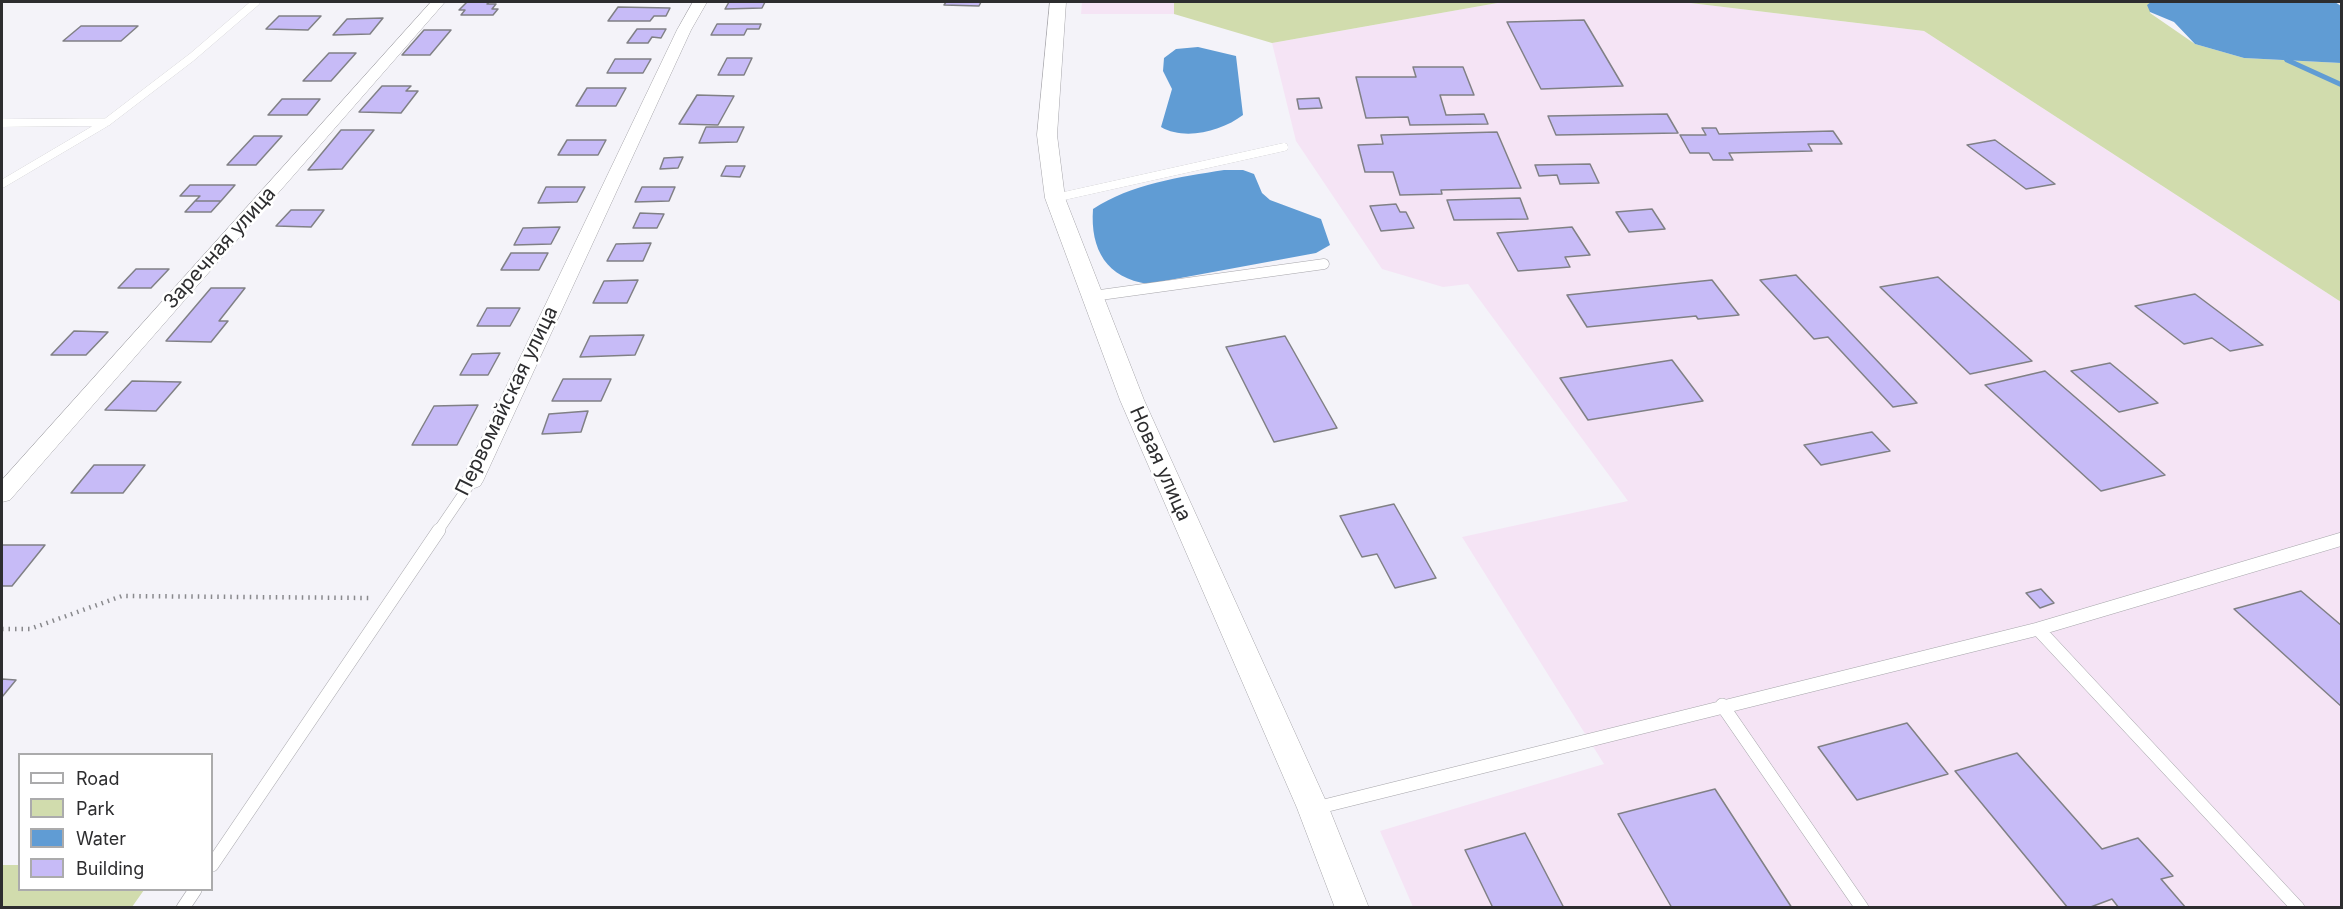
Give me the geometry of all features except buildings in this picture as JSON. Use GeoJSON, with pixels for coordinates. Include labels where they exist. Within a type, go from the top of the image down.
{"type":"FeatureCollection","features":[{"type":"Feature","properties":{"kind":"street","name":"Заречная улица"},"geometry":{"type":"LineString","coordinates":[[2,494],[438,2]]}},
{"type":"Feature","properties":{"kind":"street","name":"Первомайская улица"},"geometry":{"type":"LineString","coordinates":[[472,481],[684,30],[700,2]]}},
{"type":"Feature","properties":{"kind":"street","name":"Новая улица"},"geometry":{"type":"LineString","coordinates":[[1058,2],[1047,135],[1055,198],[1132,400],[1313,808],[1352,908]]}},
{"type":"Feature","properties":{"kind":"lane"},"geometry":{"type":"LineString","coordinates":[[4,181],[107,122],[192,57],[256,2]]}},
{"type":"Feature","properties":{"kind":"lane"},"geometry":{"type":"LineString","coordinates":[[2,123],[107,122]]}},
{"type":"Feature","properties":{"kind":"lane"},"geometry":{"type":"LineString","coordinates":[[1055,198],[1284,147]]}},
{"type":"Feature","properties":{"kind":"lane"},"geometry":{"type":"LineString","coordinates":[[1093,296],[1324,264]]}},
{"type":"Feature","properties":{"kind":"lane","name":"Первомайская улица"},"geometry":{"type":"LineString","coordinates":[[213,864],[472,481]]}},
{"type":"Feature","properties":{"kind":"lane"},"geometry":{"type":"LineString","coordinates":[[1313,808],[2038,628],[2342,539]]}},
{"type":"Feature","properties":{"kind":"lane"},"geometry":{"type":"LineString","coordinates":[[2038,628],[2298,908]]}},
{"type":"Feature","properties":{"kind":"lane"},"geometry":{"type":"LineString","coordinates":[[1722,705],[1862,908]]}},
{"type":"Feature","properties":{"kind":"lane"},"geometry":{"type":"LineString","coordinates":[[183,908],[194,891]]}},
{"type":"Feature","properties":{"kind":"path"},"geometry":{"type":"LineString","coordinates":[[2,629],[30,629],[122,596],[393,598]]}},
{"type":"Feature","properties":{"kind":"shaded area"},"geometry":{"type":"Polygon","coordinates":[[[1082,2],[1174,2],[1174,14],[1081,14],[1082,2]]]}},
{"type":"Feature","properties":{"kind":"shaded area"},"geometry":{"type":"Polygon","coordinates":[[[1503,2],[1682,2],[1924,31],[2341,302],[2341,907],[1413,907],[1380,831],[1604,764],[1462,537],[1628,501],[1468,284],[1443,287],[1382,269],[1296,141],[1272,43],[1503,2]]]}},
{"type":"Feature","properties":{"kind":"green space"},"geometry":{"type":"Polygon","coordinates":[[[1174,2],[1503,2],[1272,43],[1174,14],[1174,2]]]}},
{"type":"Feature","properties":{"kind":"green space"},"geometry":{"type":"Polygon","coordinates":[[[1682,2],[2152,2],[2150,13],[2195,44],[2244,58],[2341,63],[2341,302],[1924,31],[1682,2]]]}},
{"type":"Feature","properties":{"kind":"green space"},"geometry":{"type":"Polygon","coordinates":[[[2,865],[18,865],[18,891],[143,891],[132,907],[2,907],[2,865]]]}},
{"type":"Feature","properties":{"kind":"water"},"geometry":{"type":"Polygon","coordinates":[[[2151,2],[2335,2],[2341,6],[2341,63],[2244,58],[2195,44],[2174,22],[2150,12],[2147,5],[2151,2]]]}},
{"type":"Feature","properties":{"kind":"water"},"geometry":{"type":"Polygon","coordinates":[[[1198,47],[1236,56],[1243,115],[1214,130],[1192,134],[1171,131],[1161,127],[1172,89],[1163,71],[1164,58],[1176,49],[1198,47]]]}},
{"type":"Feature","properties":{"kind":"water"},"geometry":{"type":"Polygon","coordinates":[[[1224,170],[1243,170],[1254,174],[1262,193],[1270,200],[1321,219],[1330,245],[1316,253],[1148,284],[1122,276],[1104,260],[1095,237],[1093,209],[1123,193],[1173,179],[1224,170]]]}},
{"type":"Feature","properties":{"kind":"waterway"},"geometry":{"type":"LineString","coordinates":[[2283,54],[2287,60],[2342,85]]}}]}
